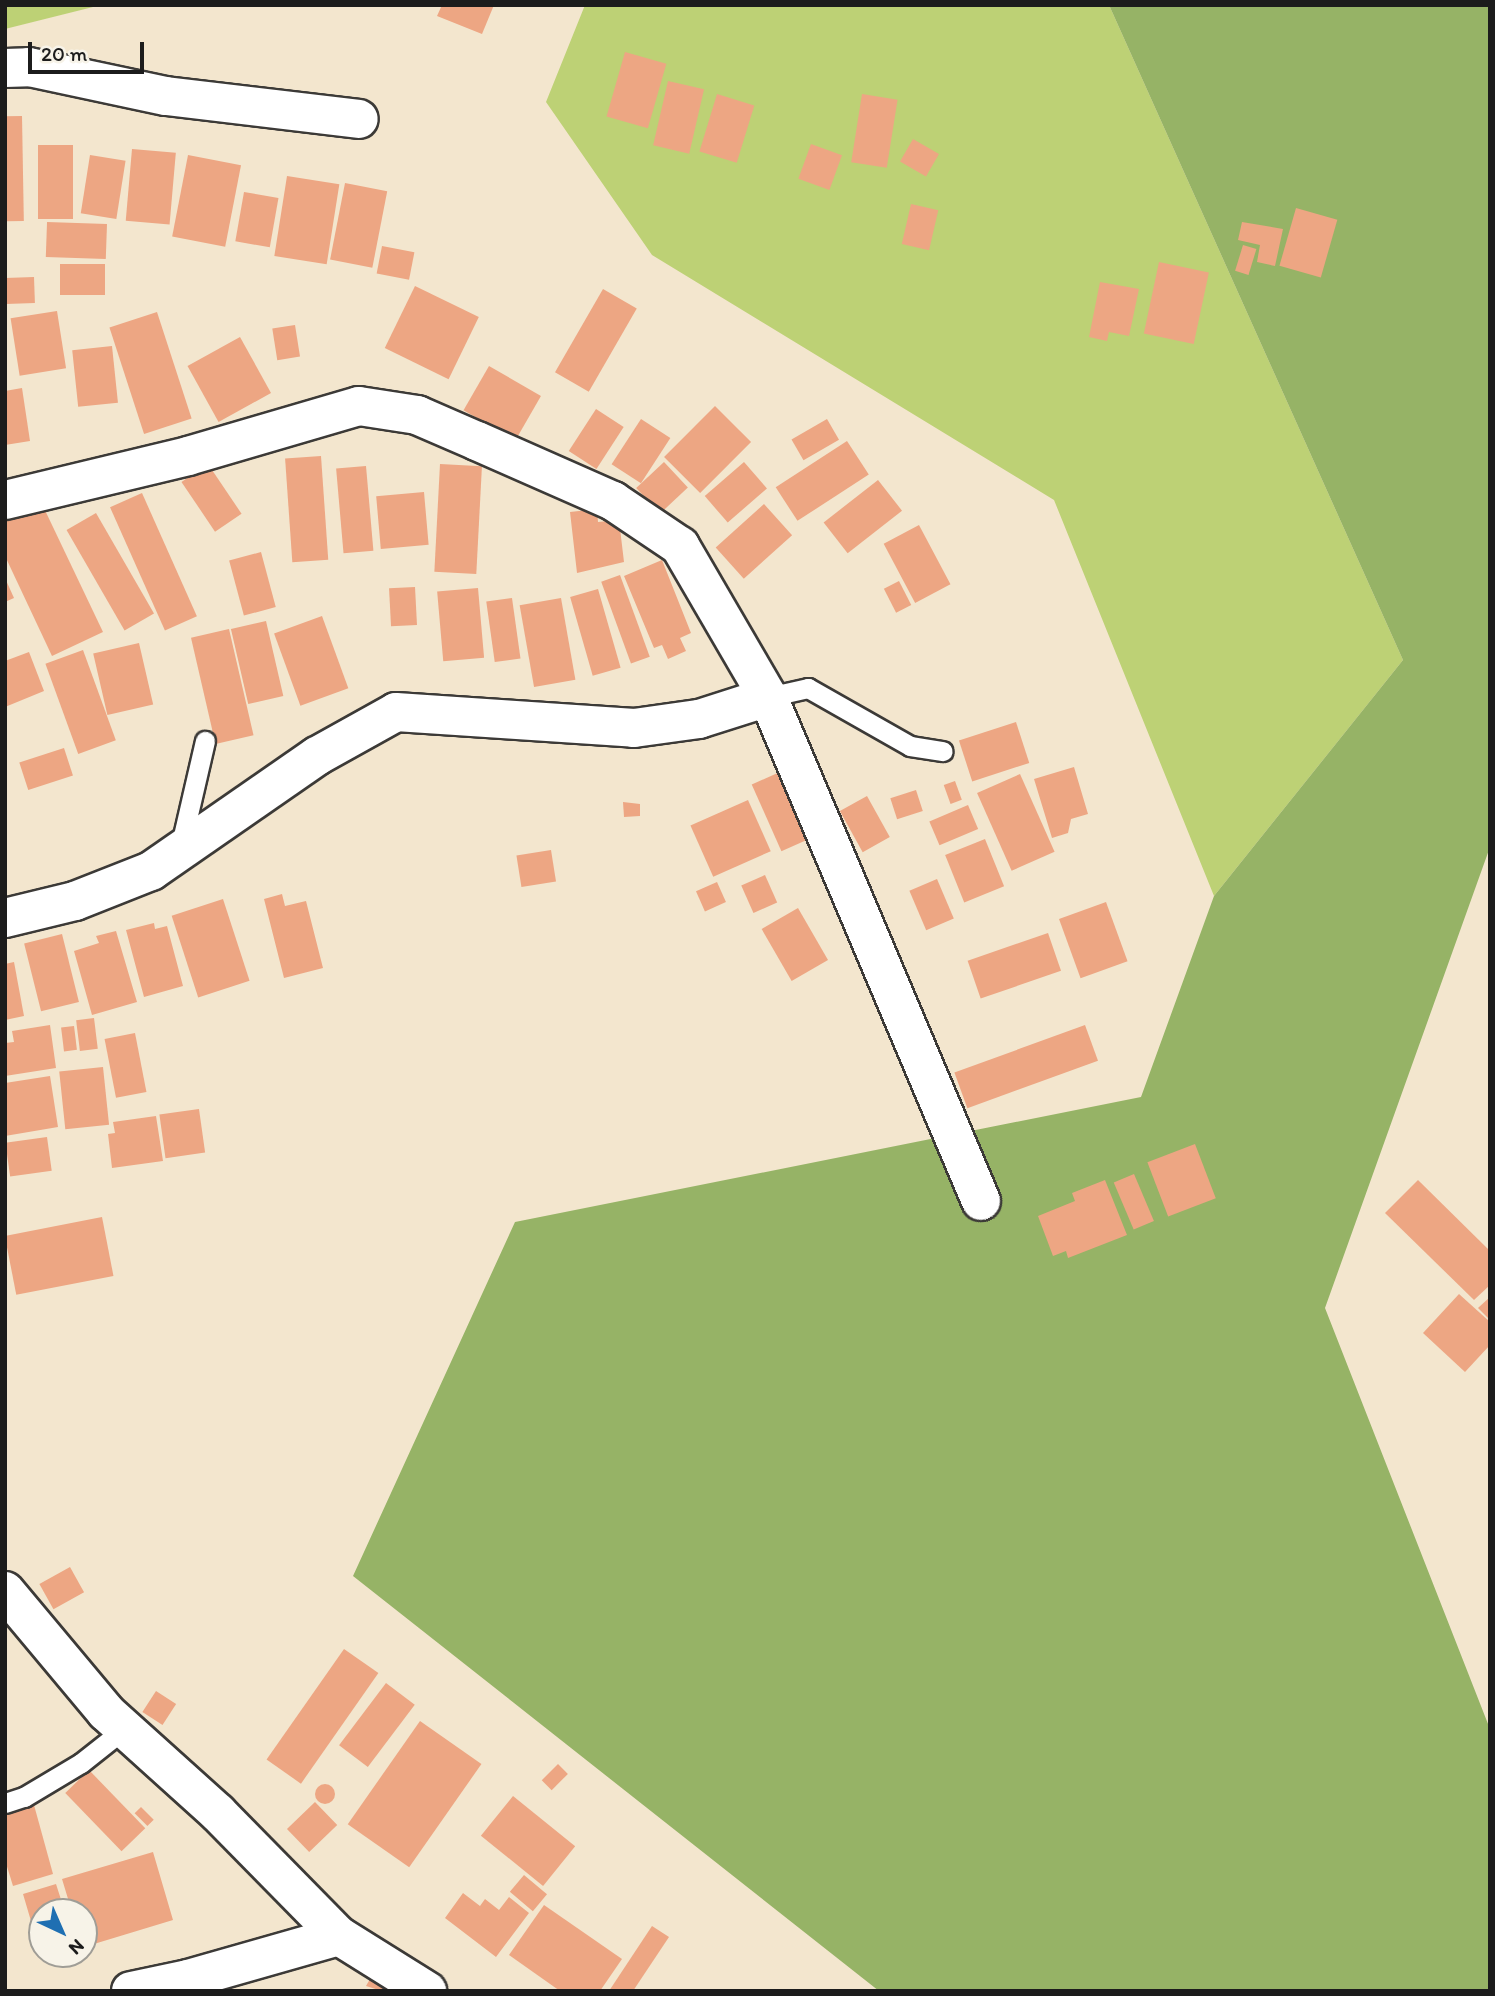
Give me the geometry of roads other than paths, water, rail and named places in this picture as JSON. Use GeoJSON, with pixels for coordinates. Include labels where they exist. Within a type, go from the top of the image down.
{"type":"FeatureCollection","features":[{"type":"Feature","properties":{"kind":"street"},"geometry":{"type":"LineString","coordinates":[[5,68],[29,67],[166,96],[359,119]]}},
{"type":"Feature","properties":{"kind":"street"},"geometry":{"type":"LineString","coordinates":[[5,500],[188,456],[359,406],[417,415],[613,501],[680,546],[768,697],[981,1200]]}},
{"type":"Feature","properties":{"kind":"street"},"geometry":{"type":"LineString","coordinates":[[5,918],[75,901],[151,871],[317,755],[396,712],[634,728],[699,719],[768,697]]}},
{"type":"Feature","properties":{"kind":"street"},"geometry":{"type":"LineString","coordinates":[[5,1591],[124,1729],[218,1813],[339,1936],[427,1991]]}},
{"type":"Feature","properties":{"kind":"street"},"geometry":{"type":"LineString","coordinates":[[131,1991],[188,1979],[339,1936]]}},
{"type":"Feature","properties":{"kind":"lane"},"geometry":{"type":"LineString","coordinates":[[768,697],[808,688],[910,746],[943,751]]}},
{"type":"Feature","properties":{"kind":"lane"},"geometry":{"type":"LineString","coordinates":[[179,852],[205,741]]}},
{"type":"Feature","properties":{"kind":"lane"},"geometry":{"type":"LineString","coordinates":[[5,1803],[81,1763],[124,1729]]}}]}
